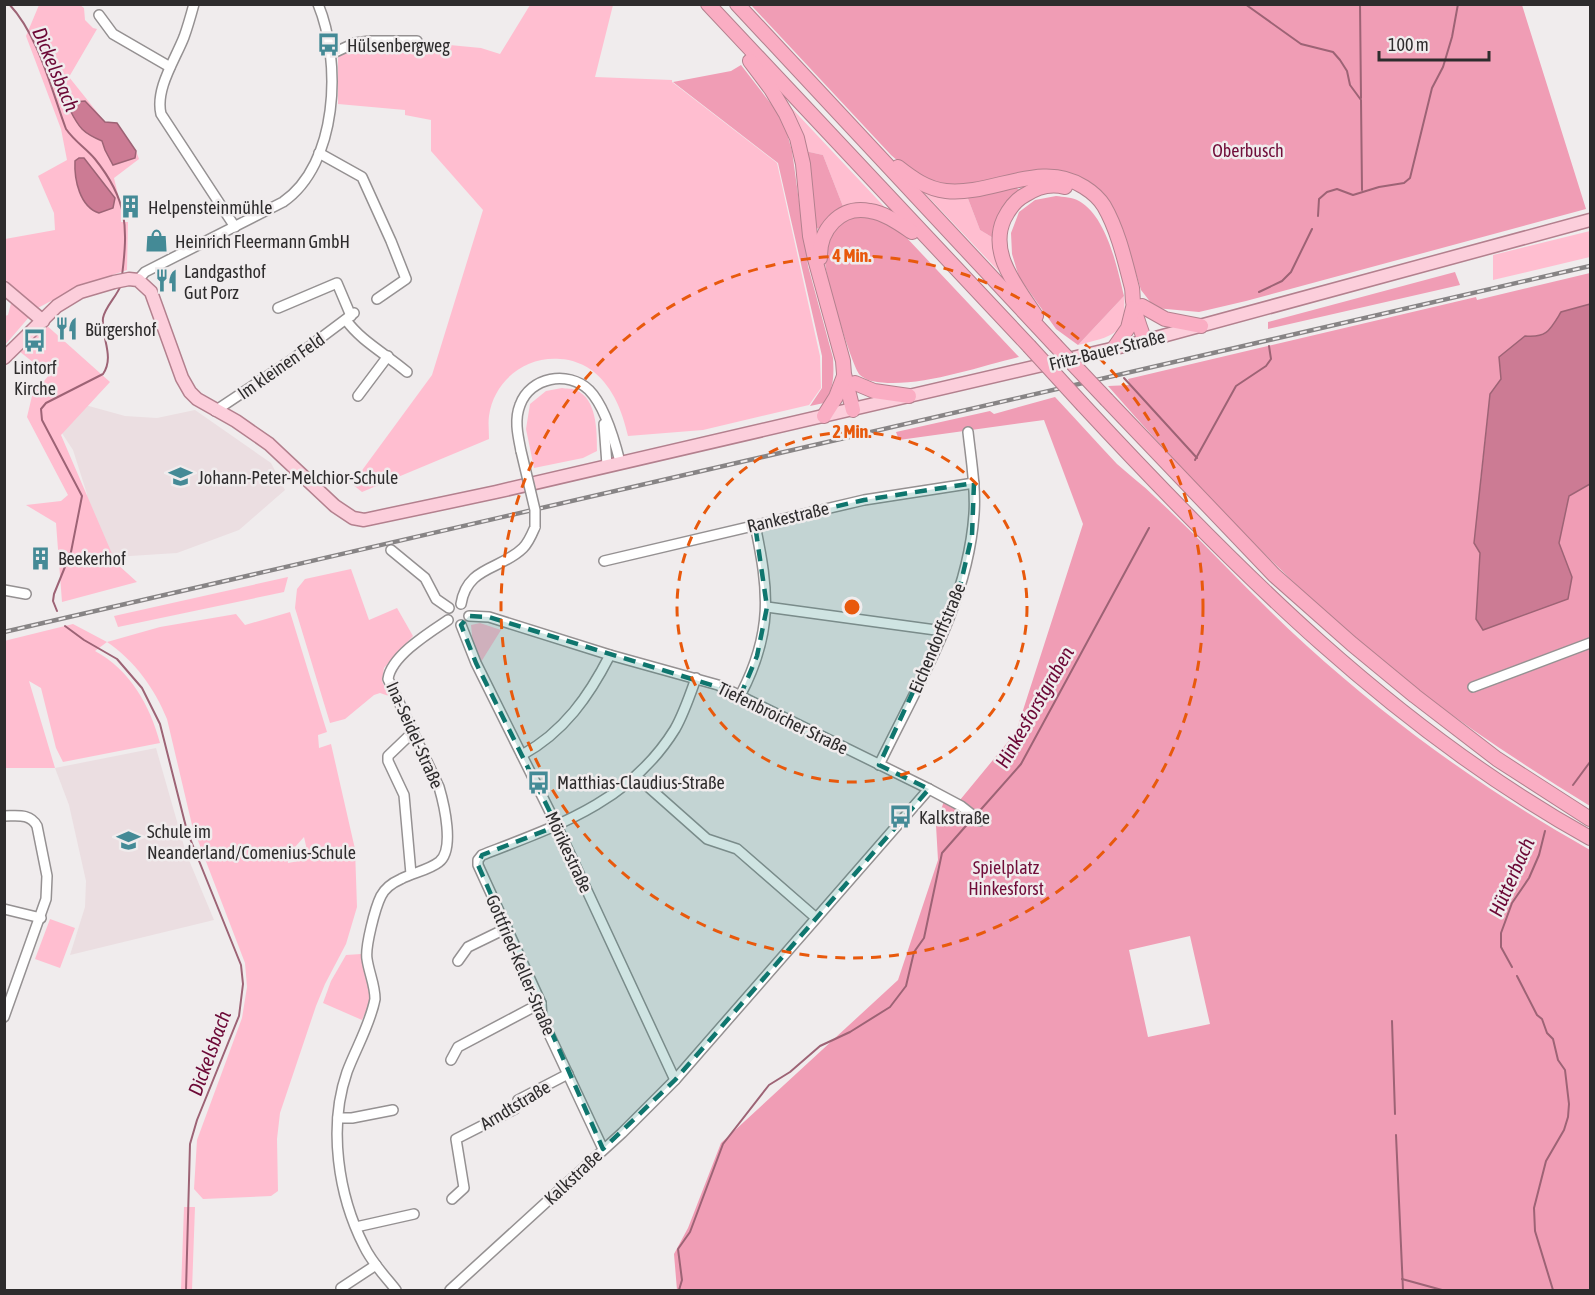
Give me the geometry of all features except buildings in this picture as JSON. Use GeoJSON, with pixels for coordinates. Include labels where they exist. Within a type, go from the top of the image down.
{"type":"FeatureCollection","features":[{"type":"Feature","properties":{"kind":"highway"},"geometry":{"type":"LineString","coordinates":[[707,4],[1083,405],[1260,588],[1338,660],[1395,706],[1482,770],[1590,838]]}},
{"type":"Feature","properties":{"kind":"highway"},"geometry":{"type":"LineString","coordinates":[[707,4],[771,89],[797,138],[803,164],[810,236],[857,409]]}},
{"type":"Feature","properties":{"kind":"highway"},"geometry":{"type":"LineString","coordinates":[[737,4],[1055,345],[1274,575],[1415,696],[1497,759],[1590,819]]}},
{"type":"Feature","properties":{"kind":"highway"},"geometry":{"type":"LineString","coordinates":[[867,143],[910,176],[928,187],[944,191],[973,190],[1043,176],[1062,177],[1092,192],[1103,204],[1111,222],[1148,340]]}},
{"type":"Feature","properties":{"kind":"highway"},"geometry":{"type":"LineString","coordinates":[[1055,345],[1006,269],[1000,251],[1001,225],[1008,211],[1019,198],[1034,189],[1047,186],[1067,187],[1088,197],[1111,222]]}},
{"type":"Feature","properties":{"kind":"highway"},"geometry":{"type":"LineString","coordinates":[[820,275],[820,251],[825,231],[844,214],[856,211],[871,211],[899,222],[934,247]]}},
{"type":"Feature","properties":{"kind":"highway"},"geometry":{"type":"LineString","coordinates":[[1138,306],[1165,319],[1201,326]]}},
{"type":"Feature","properties":{"kind":"highway"},"geometry":{"type":"LineString","coordinates":[[1114,348],[1128,328],[1138,306]]}},
{"type":"Feature","properties":{"kind":"highway"},"geometry":{"type":"LineString","coordinates":[[848,373],[874,391],[909,396]]}},
{"type":"Feature","properties":{"kind":"highway"},"geometry":{"type":"LineString","coordinates":[[824,416],[848,373]]}},
{"type":"Feature","properties":{"kind":"main road","name":"Fritz-Bauer-Straße"},"geometry":{"type":"LineString","coordinates":[[620,462],[1148,340],[1590,220]]}},
{"type":"Feature","properties":{"kind":"main road"},"geometry":{"type":"LineString","coordinates":[[4,358],[57,306],[80,292],[114,282],[134,280],[151,292],[182,378],[196,399],[236,421],[269,444],[335,506],[353,518],[364,520],[496,492],[620,462]]}},
{"type":"Feature","properties":{"kind":"main road"},"geometry":{"type":"LineString","coordinates":[[4,288],[43,321]]}},
{"type":"Feature","properties":{"kind":"street"},"geometry":{"type":"LineString","coordinates":[[194,4],[160,99],[161,114],[235,227]]}},
{"type":"Feature","properties":{"kind":"street"},"geometry":{"type":"LineString","coordinates":[[134,280],[145,272],[235,227],[292,195],[304,183],[320,153],[329,115],[332,85],[331,54],[318,4]]}},
{"type":"Feature","properties":{"kind":"street"},"geometry":{"type":"LineString","coordinates":[[99,15],[113,34],[171,67]]}},
{"type":"Feature","properties":{"kind":"street"},"geometry":{"type":"LineString","coordinates":[[331,54],[355,43],[417,41]]}},
{"type":"Feature","properties":{"kind":"street"},"geometry":{"type":"LineString","coordinates":[[320,153],[362,177],[391,241],[405,279],[377,299]]}},
{"type":"Feature","properties":{"kind":"street"},"geometry":{"type":"LineString","coordinates":[[278,308],[338,283],[356,333],[407,372]]}},
{"type":"Feature","properties":{"kind":"street","name":"Im kleinen Feld"},"geometry":{"type":"LineString","coordinates":[[215,411],[350,316]]}},
{"type":"Feature","properties":{"kind":"street"},"geometry":{"type":"LineString","coordinates":[[358,396],[388,356]]}},
{"type":"Feature","properties":{"kind":"street"},"geometry":{"type":"LineString","coordinates":[[461,604],[462,594],[478,573],[523,548],[535,527],[535,510],[517,432],[517,417],[525,394],[542,382],[556,378],[568,378],[579,383],[597,399],[620,462]]}},
{"type":"Feature","properties":{"kind":"street"},"geometry":{"type":"LineString","coordinates":[[603,415],[607,465]]}},
{"type":"Feature","properties":{"kind":"street","name":"Eichendorffstraße"},"geometry":{"type":"LineString","coordinates":[[879,765],[958,595],[974,513],[974,483],[968,432]]}},
{"type":"Feature","properties":{"kind":"street","name":"Rankestraße"},"geometry":{"type":"LineString","coordinates":[[604,561],[864,500],[974,483]]}},
{"type":"Feature","properties":{"kind":"street"},"geometry":{"type":"LineString","coordinates":[[741,694],[757,657],[767,607],[764,566],[755,525]]}},
{"type":"Feature","properties":{"kind":"street"},"geometry":{"type":"LineString","coordinates":[[391,550],[425,578],[436,599],[448,608]]}},
{"type":"Feature","properties":{"kind":"street"},"geometry":{"type":"LineString","coordinates":[[4,590],[26,594]]}},
{"type":"Feature","properties":{"kind":"street"},"geometry":{"type":"LineString","coordinates":[[456,603],[461,604],[465,606],[469,616],[460,625],[456,625],[448,620],[448,608],[456,603]]}},
{"type":"Feature","properties":{"kind":"street"},"geometry":{"type":"LineString","coordinates":[[767,607],[943,631]]}},
{"type":"Feature","properties":{"kind":"street","name":"Tiefenbroicher Straße"},"geometry":{"type":"LineString","coordinates":[[469,616],[489,617],[610,655],[696,678],[741,694],[961,806],[980,821]]}},
{"type":"Feature","properties":{"kind":"street","name":"Ina-Seidel-Straße"},"geometry":{"type":"LineString","coordinates":[[396,1290],[376,1266],[356,1227],[345,1195],[339,1164],[338,1118],[346,1074],[375,999],[367,949],[381,896],[393,882],[438,863],[446,852],[444,804],[440,787],[389,684],[389,673],[391,668],[420,639],[448,620]]}},
{"type":"Feature","properties":{"kind":"street","name":"Mörikestraße"},"geometry":{"type":"LineString","coordinates":[[460,625],[476,663],[557,826],[675,1080]]}},
{"type":"Feature","properties":{"kind":"street"},"geometry":{"type":"LineString","coordinates":[[1473,687],[1590,643]]}},
{"type":"Feature","properties":{"kind":"street"},"geometry":{"type":"LineString","coordinates":[[522,755],[541,744],[571,716],[589,693],[610,655]]}},
{"type":"Feature","properties":{"kind":"street"},"geometry":{"type":"LineString","coordinates":[[557,826],[598,806],[636,776],[675,729],[684,712],[696,678]]}},
{"type":"Feature","properties":{"kind":"street"},"geometry":{"type":"LineString","coordinates":[[411,874],[404,795],[388,761],[388,756],[413,732]]}},
{"type":"Feature","properties":{"kind":"street"},"geometry":{"type":"LineString","coordinates":[[636,776],[707,839],[737,849],[815,917]]}},
{"type":"Feature","properties":{"kind":"street","name":"Kalkstraße"},"geometry":{"type":"LineString","coordinates":[[450,1290],[641,1115],[675,1080],[929,789]]}},
{"type":"Feature","properties":{"kind":"street"},"geometry":{"type":"LineString","coordinates":[[4,816],[29,817],[37,825],[47,876],[46,898],[40,918],[9,993],[4,1017]]}},
{"type":"Feature","properties":{"kind":"street","name":"Gottfried-Keller-Straße"},"geometry":{"type":"LineString","coordinates":[[557,826],[482,855],[478,865],[541,1003],[542,1019],[603,1149]]}},
{"type":"Feature","properties":{"kind":"street"},"geometry":{"type":"LineString","coordinates":[[4,909],[40,918]]}},
{"type":"Feature","properties":{"kind":"street"},"geometry":{"type":"LineString","coordinates":[[458,961],[468,947],[507,928]]}},
{"type":"Feature","properties":{"kind":"street"},"geometry":{"type":"LineString","coordinates":[[451,1060],[459,1047],[541,1003]]}},
{"type":"Feature","properties":{"kind":"street","name":"Arndtstraße"},"geometry":{"type":"LineString","coordinates":[[452,1199],[464,1188],[456,1139],[515,1109],[518,1106],[518,1100],[568,1074]]}},
{"type":"Feature","properties":{"kind":"street"},"geometry":{"type":"LineString","coordinates":[[338,1118],[352,1118],[393,1110]]}},
{"type":"Feature","properties":{"kind":"street"},"geometry":{"type":"LineString","coordinates":[[356,1227],[414,1214]]}},
{"type":"Feature","properties":{"kind":"street"},"geometry":{"type":"LineString","coordinates":[[341,1288],[376,1266]]}},
{"type":"Feature","properties":{"kind":"highlighted area"},"geometry":{"type":"Polygon","coordinates":[[[974,483],[972,535],[958,595],[879,765],[929,789],[675,1080],[603,1149],[478,865],[482,855],[557,826],[476,663],[461,625],[469,616],[489,617],[741,694],[757,656],[767,607],[755,525],[864,500],[974,483]]]}},
{"type":"Feature","properties":{"kind":"shaded area"},"geometry":{"type":"Polygon","coordinates":[[[39,5],[80,5],[84,8],[85,20],[97,29],[69,77],[105,122],[117,123],[139,159],[114,178],[121,207],[121,222],[128,222],[127,270],[77,287],[36,309],[5,345],[5,316],[8,315],[14,291],[5,279],[5,239],[55,230],[54,213],[38,176],[67,160],[61,129],[26,36],[39,5]]]}},
{"type":"Feature","properties":{"kind":"shaded area"},"geometry":{"type":"Polygon","coordinates":[[[530,5],[613,5],[595,77],[672,80],[777,163],[820,356],[821,388],[809,405],[703,430],[628,436],[616,401],[607,386],[594,372],[569,360],[547,359],[524,366],[505,381],[497,391],[489,416],[489,439],[362,492],[352,484],[432,375],[483,210],[431,151],[431,120],[405,115],[405,110],[338,104],[338,55],[357,46],[418,42],[481,48],[500,54],[530,5]]]}},
{"type":"Feature","properties":{"kind":"shaded area"},"geometry":{"type":"Polygon","coordinates":[[[784,100],[893,216],[844,209],[823,155],[805,151],[784,100]]]}},
{"type":"Feature","properties":{"kind":"shaded area"},"geometry":{"type":"Polygon","coordinates":[[[85,101],[105,122],[117,123],[136,151],[135,158],[113,165],[102,141],[82,129],[70,110],[74,102],[85,101]]]}},
{"type":"Feature","properties":{"kind":"shaded area"},"geometry":{"type":"Polygon","coordinates":[[[84,158],[115,198],[113,208],[99,213],[87,205],[77,184],[75,161],[84,158]]]}},
{"type":"Feature","properties":{"kind":"shaded area"},"geometry":{"type":"Polygon","coordinates":[[[917,185],[967,196],[980,230],[995,239],[1009,282],[917,185]]]}},
{"type":"Feature","properties":{"kind":"shaded area"},"geometry":{"type":"Polygon","coordinates":[[[1590,231],[1590,257],[1493,280],[1493,255],[1590,231]]]}},
{"type":"Feature","properties":{"kind":"shaded area"},"geometry":{"type":"Polygon","coordinates":[[[1124,296],[1123,319],[1120,327],[1108,336],[1078,345],[1124,296]]]}},
{"type":"Feature","properties":{"kind":"shaded area"},"geometry":{"type":"Polygon","coordinates":[[[1590,304],[1590,484],[1569,496],[1559,543],[1572,577],[1568,599],[1483,630],[1476,619],[1480,553],[1474,543],[1490,394],[1501,379],[1499,357],[1525,336],[1538,336],[1547,332],[1561,312],[1590,304]]]}},
{"type":"Feature","properties":{"kind":"shaded area"},"geometry":{"type":"Polygon","coordinates":[[[45,324],[110,382],[61,435],[116,563],[137,582],[62,602],[56,523],[26,505],[61,501],[68,495],[27,417],[32,396],[49,375],[19,351],[45,324]]]}},
{"type":"Feature","properties":{"kind":"shaded area"},"geometry":{"type":"Polygon","coordinates":[[[562,388],[573,389],[583,394],[592,408],[597,434],[597,451],[583,458],[534,468],[526,429],[530,404],[546,391],[562,388]]]}},
{"type":"Feature","properties":{"kind":"shaded area","name":"Johann-Peter-Melchior-Schule"},"geometry":{"type":"Polygon","coordinates":[[[67,400],[125,416],[157,418],[195,410],[271,463],[285,490],[239,530],[177,553],[99,558],[79,544],[87,494],[73,450],[50,415],[67,400]]]}},
{"type":"Feature","properties":{"kind":"shaded area"},"geometry":{"type":"Polygon","coordinates":[[[351,569],[369,620],[397,608],[413,636],[384,668],[382,681],[389,696],[380,693],[374,695],[345,719],[330,723],[295,608],[297,589],[305,579],[351,569]]]}},
{"type":"Feature","properties":{"kind":"shaded area"},"geometry":{"type":"Polygon","coordinates":[[[288,577],[284,592],[118,627],[114,616],[288,577]]]}},
{"type":"Feature","properties":{"kind":"shaded area"},"geometry":{"type":"Polygon","coordinates":[[[290,612],[327,732],[318,735],[319,748],[331,744],[355,849],[357,907],[346,944],[316,1006],[280,1113],[277,1139],[278,1191],[271,1196],[203,1199],[194,1189],[197,1140],[242,1018],[247,987],[245,963],[192,825],[167,719],[143,676],[107,642],[160,627],[236,614],[245,625],[290,612]],[[304,837],[287,856],[288,863],[309,859],[304,837]]]}},
{"type":"Feature","properties":{"kind":"shaded area"},"geometry":{"type":"Polygon","coordinates":[[[480,623],[501,630],[481,662],[473,646],[471,625],[480,623]]]}},
{"type":"Feature","properties":{"kind":"shaded area"},"geometry":{"type":"Polygon","coordinates":[[[73,624],[107,642],[95,651],[119,668],[137,690],[151,715],[160,743],[63,762],[56,748],[41,688],[29,681],[55,768],[5,768],[4,641],[73,624]]]}},
{"type":"Feature","properties":{"kind":"shaded area","name":"Schule im Neanderland/Comenius-Schule"},"geometry":{"type":"Polygon","coordinates":[[[156,748],[186,853],[214,920],[70,955],[85,907],[86,881],[69,805],[55,768],[156,748]]]}},
{"type":"Feature","properties":{"kind":"shaded area"},"geometry":{"type":"Polygon","coordinates":[[[50,919],[75,928],[60,968],[35,959],[50,919]]]}},
{"type":"Feature","properties":{"kind":"shaded area"},"geometry":{"type":"Polygon","coordinates":[[[361,954],[369,982],[370,1002],[362,1020],[323,1003],[331,981],[346,955],[361,954]]]}},
{"type":"Feature","properties":{"kind":"shaded area"},"geometry":{"type":"Polygon","coordinates":[[[184,1207],[195,1207],[192,1290],[181,1290],[184,1207]]]}},
{"type":"Feature","properties":{"kind":"green space","name":"Oberbusch"},"geometry":{"type":"Polygon","coordinates":[[[751,5],[1522,5],[1586,209],[1199,312],[1155,308],[1141,290],[1126,241],[1080,179],[966,186],[944,184],[916,174],[891,155],[751,5]]]}},
{"type":"Feature","properties":{"kind":"green space"},"geometry":{"type":"Polygon","coordinates":[[[741,65],[775,109],[786,130],[792,151],[808,266],[833,358],[833,382],[824,403],[810,406],[822,388],[822,356],[778,163],[673,82],[731,71],[741,65]]]}},
{"type":"Feature","properties":{"kind":"green space"},"geometry":{"type":"Polygon","coordinates":[[[805,151],[823,155],[844,209],[828,219],[820,229],[812,227],[805,151]]]}},
{"type":"Feature","properties":{"kind":"green space"},"geometry":{"type":"Polygon","coordinates":[[[1014,185],[1021,192],[1001,212],[995,239],[980,230],[967,196],[1014,185]]]}},
{"type":"Feature","properties":{"kind":"green space"},"geometry":{"type":"Polygon","coordinates":[[[1056,196],[1079,201],[1089,208],[1097,219],[1109,244],[1124,296],[1078,345],[1056,329],[1019,277],[1012,254],[1011,233],[1019,212],[1035,200],[1056,196]]]}},
{"type":"Feature","properties":{"kind":"green space"},"geometry":{"type":"Polygon","coordinates":[[[855,216],[882,221],[905,236],[1019,357],[925,380],[888,383],[871,381],[861,376],[845,339],[825,262],[830,235],[841,224],[855,216]]]}},
{"type":"Feature","properties":{"kind":"green space"},"geometry":{"type":"Polygon","coordinates":[[[1455,272],[1460,285],[1268,329],[1268,322],[1455,272]]]}},
{"type":"Feature","properties":{"kind":"green space"},"geometry":{"type":"Polygon","coordinates":[[[1590,273],[1590,304],[1561,312],[1550,331],[1499,357],[1501,379],[1490,394],[1480,483],[1480,553],[1476,619],[1483,630],[1567,599],[1572,577],[1559,543],[1569,496],[1590,484],[1590,806],[1444,709],[1339,624],[1298,587],[1220,509],[1108,386],[1130,385],[1128,379],[1476,297],[1477,300],[1590,273]]]}},
{"type":"Feature","properties":{"kind":"green space","name":"Spielplatz Hinkesforst"},"geometry":{"type":"Polygon","coordinates":[[[1055,397],[1117,464],[1193,534],[1287,628],[1373,703],[1479,781],[1590,850],[1590,1290],[677,1290],[674,1254],[688,1228],[721,1143],[898,980],[938,860],[936,825],[944,801],[957,810],[960,800],[1016,732],[1083,524],[1044,420],[899,440],[896,432],[990,411],[994,414],[1055,397]],[[1190,936],[1129,950],[1148,1037],[1210,1024],[1190,936]]]}},
{"type":"Feature","properties":{"kind":"waterway","name":"Dickelsbach"},"geometry":{"type":"LineString","coordinates":[[9,4],[36,47],[66,129],[95,159],[120,201],[125,228],[122,276]]}},
{"type":"Feature","properties":{"kind":"waterway"},"geometry":{"type":"LineString","coordinates":[[1245,4],[1301,44],[1333,52],[1347,71],[1350,85],[1361,100],[1362,190]]}},
{"type":"Feature","properties":{"kind":"waterway"},"geometry":{"type":"LineString","coordinates":[[1360,4],[1361,98]]}},
{"type":"Feature","properties":{"kind":"waterway","name":"Hinkesforstgraben"},"geometry":{"type":"LineString","coordinates":[[1318,216],[1319,199],[1327,192],[1337,189],[1353,195],[1379,187],[1404,183],[1410,178],[1432,88],[1443,67],[1452,37],[1458,4]]}},
{"type":"Feature","properties":{"kind":"waterway","name":"Hinkesforstgraben"},"geometry":{"type":"LineString","coordinates":[[1259,292],[1282,281],[1291,272],[1312,229]]}},
{"type":"Feature","properties":{"kind":"waterway","name":"Dickelsbach"},"geometry":{"type":"LineString","coordinates":[[57,611],[53,601],[54,594],[71,552],[82,496],[42,420],[41,409],[46,403],[103,374],[108,360],[103,318],[121,285]]}},
{"type":"Feature","properties":{"kind":"waterway","name":"Hinkesforstgraben"},"geometry":{"type":"LineString","coordinates":[[1195,460],[1236,386],[1266,366],[1271,359],[1269,346]]}},
{"type":"Feature","properties":{"kind":"waterway"},"geometry":{"type":"LineString","coordinates":[[1124,378],[1197,458]]}},
{"type":"Feature","properties":{"kind":"waterway","name":"Hinkesforstgraben"},"geometry":{"type":"LineString","coordinates":[[976,815],[1021,764],[1149,528]]}},
{"type":"Feature","properties":{"kind":"waterway","name":"Dickelsbach"},"geometry":{"type":"LineString","coordinates":[[65,626],[117,659],[142,688],[160,724],[187,831],[241,965],[243,984],[239,1016],[197,1120],[190,1144],[186,1290]]}},
{"type":"Feature","properties":{"kind":"waterway","name":"Hütterbach"},"geometry":{"type":"LineString","coordinates":[[1573,785],[1590,762]]}},
{"type":"Feature","properties":{"kind":"waterway","name":"Hinkesforstgraben"},"geometry":{"type":"LineString","coordinates":[[679,1290],[682,1280],[678,1249],[690,1232],[723,1144],[769,1085],[790,1072],[820,1046],[850,1032],[890,1007],[906,986],[914,952],[924,938],[942,853],[972,819]]}},
{"type":"Feature","properties":{"kind":"waterway","name":"Hütterbach"},"geometry":{"type":"LineString","coordinates":[[1512,967],[1501,947],[1501,933],[1512,903],[1529,878],[1539,855],[1545,831]]}},
{"type":"Feature","properties":{"kind":"waterway","name":"Hütterbach"},"geometry":{"type":"LineString","coordinates":[[1517,976],[1537,1015],[1542,1019],[1547,1033],[1553,1039],[1558,1060],[1565,1070],[1569,1104],[1564,1130],[1546,1161],[1534,1208],[1535,1231],[1553,1290]]}},
{"type":"Feature","properties":{"kind":"waterway"},"geometry":{"type":"LineString","coordinates":[[1392,1021],[1395,1114]]}},
{"type":"Feature","properties":{"kind":"waterway"},"geometry":{"type":"LineString","coordinates":[[1396,1135],[1403,1290]]}},
{"type":"Feature","properties":{"kind":"waterway"},"geometry":{"type":"LineString","coordinates":[[1402,1279],[1442,1290]]}},
{"type":"Feature","properties":{"kind":"railway"},"geometry":{"type":"LineString","coordinates":[[4,632],[1590,266]]}},
{"type":"Feature","properties":{"kind":"place","name":"Hülsenbergweg"},"geometry":{"type":"Point","coordinates":[329,45]}},
{"type":"Feature","properties":{"kind":"place","name":"Helpensteinmühle"},"geometry":{"type":"Point","coordinates":[130,207]}},
{"type":"Feature","properties":{"kind":"place","name":"Heinrich Fleermann GmbH"},"geometry":{"type":"Point","coordinates":[157,241]}},
{"type":"Feature","properties":{"kind":"place","name":"Landgasthof Gut Porz"},"geometry":{"type":"Point","coordinates":[166,281]}},
{"type":"Feature","properties":{"kind":"place","name":"Bürgershof"},"geometry":{"type":"Point","coordinates":[67,329]}},
{"type":"Feature","properties":{"kind":"place","name":"Lintorf Kirche"},"geometry":{"type":"Point","coordinates":[35,341]}},
{"type":"Feature","properties":{"kind":"place","name":"Johann-Peter-Melchior-Schule"},"geometry":{"type":"Point","coordinates":[180,477]}},
{"type":"Feature","properties":{"kind":"place","name":"Beekerhof"},"geometry":{"type":"Point","coordinates":[40,558]}},
{"type":"Feature","properties":{"kind":"place","name":"Matthias-Claudius-Straße"},"geometry":{"type":"Point","coordinates":[539,782]}},
{"type":"Feature","properties":{"kind":"place","name":"Kalkstraße"},"geometry":{"type":"Point","coordinates":[901,817]}},
{"type":"Feature","properties":{"kind":"place","name":"Schule im Neanderland/Comenius-Schule"},"geometry":{"type":"Point","coordinates":[129,841]}}]}
